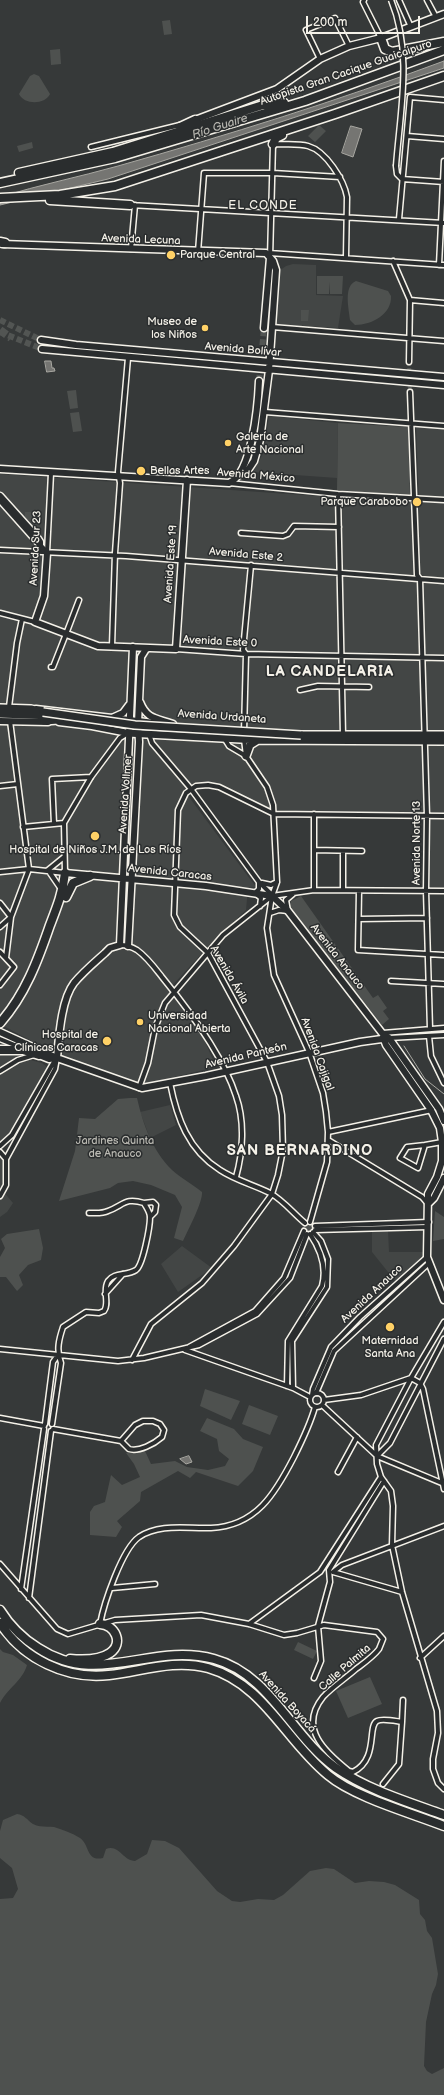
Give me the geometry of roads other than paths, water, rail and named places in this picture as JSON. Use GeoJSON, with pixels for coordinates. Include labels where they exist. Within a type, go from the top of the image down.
{"type":"FeatureCollection","features":[{"type":"Feature","properties":{"kind":"highway"},"geometry":{"type":"LineString","coordinates":[[381,38],[385,49],[392,52],[444,42]]}},
{"type":"Feature","properties":{"kind":"highway","name":"Autopista Gran Cacique Guaicaipuro"},"geometry":{"type":"LineString","coordinates":[[0,183],[115,158],[305,101],[444,50]]}},
{"type":"Feature","properties":{"kind":"highway"},"geometry":{"type":"LineString","coordinates":[[28,198],[84,192],[114,186],[335,114],[444,76]]}},
{"type":"Feature","properties":{"kind":"highway"},"geometry":{"type":"LineString","coordinates":[[0,179],[148,141],[263,105],[305,101]]}},
{"type":"Feature","properties":{"kind":"highway"},"geometry":{"type":"LineString","coordinates":[[273,144],[279,136],[335,114]]}},
{"type":"Feature","properties":{"kind":"highway"},"geometry":{"type":"LineString","coordinates":[[148,141],[195,120]]}},
{"type":"Feature","properties":{"kind":"highway"},"geometry":{"type":"LineString","coordinates":[[0,198],[28,198],[132,205]]}},
{"type":"Feature","properties":{"kind":"highway"},"geometry":{"type":"LineString","coordinates":[[45,942],[63,892],[65,873]]}},
{"type":"Feature","properties":{"kind":"highway"},"geometry":{"type":"LineString","coordinates":[[0,1023],[17,1001],[58,918],[70,885],[78,879],[90,876]]}},
{"type":"Feature","properties":{"kind":"highway"},"geometry":{"type":"LineString","coordinates":[[0,1050],[23,1050],[39,1054]]}},
{"type":"Feature","properties":{"kind":"highway","name":"Avenida Boyacá"},"geometry":{"type":"LineString","coordinates":[[0,1610],[12,1627],[25,1639],[56,1658],[85,1666],[109,1665],[178,1654],[202,1656],[225,1663],[253,1679],[295,1728],[336,1768],[359,1782],[444,1815]]}},
{"type":"Feature","properties":{"kind":"highway","name":"Avenida Boyacá"},"geometry":{"type":"LineString","coordinates":[[0,1624],[10,1638],[36,1659],[52,1667],[73,1673],[108,1675],[177,1664],[199,1666],[225,1674],[243,1685],[261,1700],[310,1760],[329,1776],[355,1791],[444,1826]]}},
{"type":"Feature","properties":{"kind":"highway"},"geometry":{"type":"LineString","coordinates":[[56,1658],[85,1659],[110,1653],[117,1643],[116,1634],[108,1626],[100,1624]]}},
{"type":"Feature","properties":{"kind":"main road"},"geometry":{"type":"LineString","coordinates":[[195,120],[277,89],[320,60],[349,46],[381,38],[444,14]]}},
{"type":"Feature","properties":{"kind":"main road","name":"Avenida Lecuna"},"geometry":{"type":"LineString","coordinates":[[1,243],[269,255]]}},
{"type":"Feature","properties":{"kind":"main road"},"geometry":{"type":"LineString","coordinates":[[264,328],[270,265],[269,255]]}},
{"type":"Feature","properties":{"kind":"main road"},"geometry":{"type":"LineString","coordinates":[[229,483],[248,470],[254,461],[260,440],[269,370],[276,270],[269,255]]}},
{"type":"Feature","properties":{"kind":"main road"},"geometry":{"type":"LineString","coordinates":[[270,265],[276,270]]}},
{"type":"Feature","properties":{"kind":"main road","name":"Avenida Bolívar"},"geometry":{"type":"LineString","coordinates":[[41,340],[76,345],[444,377]]}},
{"type":"Feature","properties":{"kind":"main road","name":"Avenida Bolívar"},"geometry":{"type":"LineString","coordinates":[[42,350],[444,385]]}},
{"type":"Feature","properties":{"kind":"main road"},"geometry":{"type":"LineString","coordinates":[[240,475],[254,433],[259,381]]}},
{"type":"Feature","properties":{"kind":"main road","name":"Avenida México"},"geometry":{"type":"LineString","coordinates":[[0,469],[229,483]]}},
{"type":"Feature","properties":{"kind":"main road","name":"Avenida Este 19"},"geometry":{"type":"LineString","coordinates":[[176,649],[187,480]]}},
{"type":"Feature","properties":{"kind":"main road"},"geometry":{"type":"LineString","coordinates":[[0,496],[36,536],[40,542],[40,546],[47,553]]}},
{"type":"Feature","properties":{"kind":"main road","name":"Avenida Sur 23"},"geometry":{"type":"LineString","coordinates":[[35,622],[44,596],[47,553]]}},
{"type":"Feature","properties":{"kind":"main road","name":"Avenida Este 0"},"geometry":{"type":"LineString","coordinates":[[35,622],[98,646],[176,649]]}},
{"type":"Feature","properties":{"kind":"main road","name":"Avenida Vollmer"},"geometry":{"type":"LineString","coordinates":[[120,945],[122,878],[130,741],[128,733],[133,647]]}},
{"type":"Feature","properties":{"kind":"main road","name":"Avenida Vollmer"},"geometry":{"type":"LineString","coordinates":[[128,946],[139,742],[138,721],[141,657],[146,649],[149,648]]}},
{"type":"Feature","properties":{"kind":"main road"},"geometry":{"type":"LineString","coordinates":[[112,718],[123,714],[131,700]]}},
{"type":"Feature","properties":{"kind":"main road"},"geometry":{"type":"LineString","coordinates":[[139,701],[144,713],[150,718],[173,724]]}},
{"type":"Feature","properties":{"kind":"main road"},"geometry":{"type":"LineString","coordinates":[[0,708],[31,708],[43,712],[135,725],[299,738]]}},
{"type":"Feature","properties":{"kind":"main road"},"geometry":{"type":"LineString","coordinates":[[0,714],[37,715],[164,731],[299,738],[327,737]]}},
{"type":"Feature","properties":{"kind":"main road"},"geometry":{"type":"LineString","coordinates":[[44,721],[73,719]]}},
{"type":"Feature","properties":{"kind":"main road","name":"Avenida Urdaneta"},"geometry":{"type":"LineString","coordinates":[[0,721],[44,721],[92,726],[138,734],[287,741],[299,738]]}},
{"type":"Feature","properties":{"kind":"main road"},"geometry":{"type":"LineString","coordinates":[[149,734],[142,729],[146,723],[173,724]]}},
{"type":"Feature","properties":{"kind":"main road"},"geometry":{"type":"LineString","coordinates":[[259,740],[252,738],[251,734],[260,731]]}},
{"type":"Feature","properties":{"kind":"main road","name":"Avenida Urdaneta"},"geometry":{"type":"LineString","coordinates":[[327,737],[344,735],[424,738],[444,741]]}},
{"type":"Feature","properties":{"kind":"main road","name":"Avenida Urdaneta"},"geometry":{"type":"LineString","coordinates":[[327,737],[424,738],[444,735]]}},
{"type":"Feature","properties":{"kind":"main road"},"geometry":{"type":"LineString","coordinates":[[246,756],[250,745],[259,740]]}},
{"type":"Feature","properties":{"kind":"main road","name":"Avenida Caracas"},"geometry":{"type":"LineString","coordinates":[[65,873],[174,883],[272,896]]}},
{"type":"Feature","properties":{"kind":"main road","name":"Avenida Anauco"},"geometry":{"type":"LineString","coordinates":[[272,896],[288,911],[385,1037],[438,1109],[444,1121]]}},
{"type":"Feature","properties":{"kind":"main road"},"geometry":{"type":"LineString","coordinates":[[57,1058],[65,1002],[70,989],[75,982],[110,948],[120,945]]}},
{"type":"Feature","properties":{"kind":"main road"},"geometry":{"type":"LineString","coordinates":[[0,1032],[57,1058]]}},
{"type":"Feature","properties":{"kind":"main road","name":"Avenida Anauco"},"geometry":{"type":"LineString","coordinates":[[385,1037],[431,1110],[440,1128],[442,1142],[440,1169],[428,1194],[428,1260]]}},
{"type":"Feature","properties":{"kind":"main road","name":"Avenida Panteón"},"geometry":{"type":"LineString","coordinates":[[57,1058],[138,1088],[170,1083],[309,1052],[385,1037]]}},
{"type":"Feature","properties":{"kind":"main road"},"geometry":{"type":"LineString","coordinates":[[39,1054],[49,1059],[57,1058]]}},
{"type":"Feature","properties":{"kind":"main road"},"geometry":{"type":"LineString","coordinates":[[428,1204],[434,1198],[444,1178]]}},
{"type":"Feature","properties":{"kind":"main road"},"geometry":{"type":"LineString","coordinates":[[428,1260],[444,1300]]}},
{"type":"Feature","properties":{"kind":"street"},"geometry":{"type":"LineString","coordinates":[[364,0],[363,2],[381,38]]}},
{"type":"Feature","properties":{"kind":"street"},"geometry":{"type":"LineString","coordinates":[[391,0],[402,29],[405,53],[396,174],[402,180],[443,182]]}},
{"type":"Feature","properties":{"kind":"street"},"geometry":{"type":"LineString","coordinates":[[399,0],[411,27]]}},
{"type":"Feature","properties":{"kind":"street"},"geometry":{"type":"LineString","coordinates":[[427,0],[436,18]]}},
{"type":"Feature","properties":{"kind":"street"},"geometry":{"type":"LineString","coordinates":[[320,60],[306,30],[335,18],[349,46]]}},
{"type":"Feature","properties":{"kind":"street"},"geometry":{"type":"LineString","coordinates":[[399,219],[410,97],[444,100]]}},
{"type":"Feature","properties":{"kind":"street"},"geometry":{"type":"LineString","coordinates":[[91,148],[159,131],[195,120]]}},
{"type":"Feature","properties":{"kind":"street"},"geometry":{"type":"LineString","coordinates":[[406,136],[444,139]]}},
{"type":"Feature","properties":{"kind":"street"},"geometry":{"type":"LineString","coordinates":[[269,255],[272,212],[273,144],[306,146],[314,148],[340,177],[347,197],[346,257]]}},
{"type":"Feature","properties":{"kind":"street"},"geometry":{"type":"LineString","coordinates":[[439,265],[444,162]]}},
{"type":"Feature","properties":{"kind":"street"},"geometry":{"type":"LineString","coordinates":[[198,252],[204,173],[273,173],[340,177]]}},
{"type":"Feature","properties":{"kind":"street"},"geometry":{"type":"LineString","coordinates":[[131,249],[132,205],[442,222]]}},
{"type":"Feature","properties":{"kind":"street","name":"Avenida Lecuna"},"geometry":{"type":"LineString","coordinates":[[269,255],[346,257],[444,266]]}},
{"type":"Feature","properties":{"kind":"street"},"geometry":{"type":"LineString","coordinates":[[393,261],[410,300],[409,362]]}},
{"type":"Feature","properties":{"kind":"street"},"geometry":{"type":"LineString","coordinates":[[410,300],[444,303]]}},
{"type":"Feature","properties":{"kind":"street"},"geometry":{"type":"LineString","coordinates":[[272,327],[444,341]]}},
{"type":"Feature","properties":{"kind":"street"},"geometry":{"type":"LineString","coordinates":[[112,646],[119,477],[128,358]]}},
{"type":"Feature","properties":{"kind":"street","name":"Avenida Norte 13"},"geometry":{"type":"LineString","coordinates":[[410,392],[410,424],[415,499],[417,575],[420,580],[423,657],[427,816],[427,983],[430,1028]]}},
{"type":"Feature","properties":{"kind":"street"},"geometry":{"type":"LineString","coordinates":[[264,412],[444,426]]}},
{"type":"Feature","properties":{"kind":"street","name":"Avenida Sur 23"},"geometry":{"type":"LineString","coordinates":[[47,553],[51,473]]}},
{"type":"Feature","properties":{"kind":"street","name":"Avenida México"},"geometry":{"type":"LineString","coordinates":[[229,483],[338,494],[444,500]]}},
{"type":"Feature","properties":{"kind":"street"},"geometry":{"type":"LineString","coordinates":[[338,494],[344,735]]}},
{"type":"Feature","properties":{"kind":"street"},"geometry":{"type":"LineString","coordinates":[[0,501],[40,546]]}},
{"type":"Feature","properties":{"kind":"street"},"geometry":{"type":"LineString","coordinates":[[241,533],[283,536],[288,534],[294,526],[339,527]]}},
{"type":"Feature","properties":{"kind":"street"},"geometry":{"type":"LineString","coordinates":[[33,552],[40,546],[46,545],[47,539]]}},
{"type":"Feature","properties":{"kind":"street","name":"Avenida Este 2"},"geometry":{"type":"LineString","coordinates":[[0,550],[181,560],[444,581]]}},
{"type":"Feature","properties":{"kind":"street"},"geometry":{"type":"LineString","coordinates":[[246,756],[244,728],[246,654],[243,650],[250,565]]}},
{"type":"Feature","properties":{"kind":"street"},"geometry":{"type":"LineString","coordinates":[[52,666],[79,600]]}},
{"type":"Feature","properties":{"kind":"street","name":"Avenida Este 0"},"geometry":{"type":"LineString","coordinates":[[0,613],[35,622]]}},
{"type":"Feature","properties":{"kind":"street"},"geometry":{"type":"LineString","coordinates":[[9,707],[22,619]]}},
{"type":"Feature","properties":{"kind":"street","name":"Avenida Este 0"},"geometry":{"type":"LineString","coordinates":[[176,649],[246,654],[444,658]]}},
{"type":"Feature","properties":{"kind":"street"},"geometry":{"type":"LineString","coordinates":[[300,690],[318,686],[369,687]]}},
{"type":"Feature","properties":{"kind":"street","name":"Avenida Urdaneta"},"geometry":{"type":"LineString","coordinates":[[0,708],[41,708],[138,721],[244,728],[260,731],[327,737]]}},
{"type":"Feature","properties":{"kind":"street"},"geometry":{"type":"LineString","coordinates":[[6,958],[11,917],[29,869],[10,721]]}},
{"type":"Feature","properties":{"kind":"street"},"geometry":{"type":"LineString","coordinates":[[0,872],[29,869],[65,873],[64,823],[91,777],[120,738],[128,733]]}},
{"type":"Feature","properties":{"kind":"street"},"geometry":{"type":"LineString","coordinates":[[149,734],[152,743],[191,789],[259,882],[272,896]]}},
{"type":"Feature","properties":{"kind":"street"},"geometry":{"type":"LineString","coordinates":[[224,738],[229,746],[246,756],[267,786],[272,796],[277,882],[271,885],[259,882]]}},
{"type":"Feature","properties":{"kind":"street"},"geometry":{"type":"LineString","coordinates":[[54,824],[52,779],[91,777]]}},
{"type":"Feature","properties":{"kind":"street"},"geometry":{"type":"LineString","coordinates":[[0,786],[18,784]]}},
{"type":"Feature","properties":{"kind":"street"},"geometry":{"type":"LineString","coordinates":[[191,789],[203,785],[219,787],[274,814],[444,816]]}},
{"type":"Feature","properties":{"kind":"street","name":"Avenida Ávila"},"geometry":{"type":"LineString","coordinates":[[132,1360],[150,1324],[202,1283],[225,1259],[272,1194],[278,1175],[283,1132],[279,1096],[267,1062],[208,953],[180,927],[176,920],[174,911],[174,883],[178,810],[183,797],[191,789]]}},
{"type":"Feature","properties":{"kind":"street"},"geometry":{"type":"LineString","coordinates":[[314,814],[314,890]]}},
{"type":"Feature","properties":{"kind":"street"},"geometry":{"type":"LineString","coordinates":[[23,826],[64,823]]}},
{"type":"Feature","properties":{"kind":"street"},"geometry":{"type":"LineString","coordinates":[[314,850],[362,851]]}},
{"type":"Feature","properties":{"kind":"street"},"geometry":{"type":"LineString","coordinates":[[343,851],[343,890]]}},
{"type":"Feature","properties":{"kind":"street"},"geometry":{"type":"LineString","coordinates":[[48,870],[64,857]]}},
{"type":"Feature","properties":{"kind":"street"},"geometry":{"type":"LineString","coordinates":[[48,870],[63,892]]}},
{"type":"Feature","properties":{"kind":"street"},"geometry":{"type":"LineString","coordinates":[[259,882],[259,889],[255,893],[261,898],[260,906]]}},
{"type":"Feature","properties":{"kind":"street","name":"Avenida Cajigal"},"geometry":{"type":"LineString","coordinates":[[277,882],[272,896],[267,928],[274,975],[309,1052],[323,1093],[328,1132],[327,1162],[310,1222]]}},
{"type":"Feature","properties":{"kind":"street"},"geometry":{"type":"LineString","coordinates":[[138,1088],[148,1063],[159,1014],[174,991],[223,935],[272,896],[314,890],[444,891]]}},
{"type":"Feature","properties":{"kind":"street"},"geometry":{"type":"LineString","coordinates":[[359,891],[358,950],[444,955]]}},
{"type":"Feature","properties":{"kind":"street"},"geometry":{"type":"LineString","coordinates":[[260,906],[266,908],[270,913],[280,910],[288,911],[286,900],[295,893]]}},
{"type":"Feature","properties":{"kind":"street"},"geometry":{"type":"LineString","coordinates":[[0,903],[11,917]]}},
{"type":"Feature","properties":{"kind":"street"},"geometry":{"type":"LineString","coordinates":[[0,927],[11,917]]}},
{"type":"Feature","properties":{"kind":"street"},"geometry":{"type":"LineString","coordinates":[[359,918],[427,918]]}},
{"type":"Feature","properties":{"kind":"street"},"geometry":{"type":"LineString","coordinates":[[120,945],[128,946],[142,954],[174,991],[191,1013],[225,1071],[237,1097],[239,1110],[242,1149],[236,1177]]}},
{"type":"Feature","properties":{"kind":"street"},"geometry":{"type":"LineString","coordinates":[[0,952],[14,967],[0,985]]}},
{"type":"Feature","properties":{"kind":"street"},"geometry":{"type":"LineString","coordinates":[[391,981],[444,984]]}},
{"type":"Feature","properties":{"kind":"street","name":"Avenida Panteón"},"geometry":{"type":"LineString","coordinates":[[385,1037],[430,1028],[444,1028]]}},
{"type":"Feature","properties":{"kind":"street","name":"Avenida Panteón"},"geometry":{"type":"LineString","coordinates":[[385,1037],[444,1035]]}},
{"type":"Feature","properties":{"kind":"street"},"geometry":{"type":"LineString","coordinates":[[429,1036],[431,1056],[444,1083]]}},
{"type":"Feature","properties":{"kind":"street"},"geometry":{"type":"LineString","coordinates":[[0,1039],[39,1054]]}},
{"type":"Feature","properties":{"kind":"street"},"geometry":{"type":"LineString","coordinates":[[0,1071],[18,1060],[39,1054]]}},
{"type":"Feature","properties":{"kind":"street"},"geometry":{"type":"LineString","coordinates":[[0,1146],[12,1135],[57,1058]]}},
{"type":"Feature","properties":{"kind":"street"},"geometry":{"type":"LineString","coordinates":[[0,1196],[6,1185],[6,1159],[55,1069],[57,1058]]}},
{"type":"Feature","properties":{"kind":"street"},"geometry":{"type":"LineString","coordinates":[[170,1083],[179,1120],[191,1143],[207,1160],[221,1171],[272,1194],[305,1223],[321,1241],[328,1259],[327,1287],[292,1341],[293,1388]]}},
{"type":"Feature","properties":{"kind":"street"},"geometry":{"type":"LineString","coordinates":[[328,1132],[438,1109]]}},
{"type":"Feature","properties":{"kind":"street"},"geometry":{"type":"LineString","coordinates":[[328,1141],[428,1204]]}},
{"type":"Feature","properties":{"kind":"street"},"geometry":{"type":"LineString","coordinates":[[425,1145],[418,1168],[400,1158],[407,1147],[442,1142]]}},
{"type":"Feature","properties":{"kind":"street"},"geometry":{"type":"LineString","coordinates":[[0,1152],[6,1159]]}},
{"type":"Feature","properties":{"kind":"street"},"geometry":{"type":"LineString","coordinates":[[89,1213],[109,1211],[126,1201],[144,1203],[153,1202],[156,1205],[155,1212],[150,1216]]}},
{"type":"Feature","properties":{"kind":"street"},"geometry":{"type":"LineString","coordinates":[[29,1598],[62,1363],[58,1355],[58,1344],[63,1326],[86,1312],[99,1313],[104,1311],[106,1307],[106,1294],[123,1274],[135,1271],[141,1263],[150,1216],[144,1203]]}},
{"type":"Feature","properties":{"kind":"street"},"geometry":{"type":"LineString","coordinates":[[287,1386],[288,1341],[322,1286],[324,1279],[321,1253],[311,1231],[310,1222],[305,1223]]}},
{"type":"Feature","properties":{"kind":"street"},"geometry":{"type":"LineString","coordinates":[[311,1231],[428,1224]]}},
{"type":"Feature","properties":{"kind":"street"},"geometry":{"type":"LineString","coordinates":[[0,1349],[109,1361],[132,1360],[185,1350],[194,1343],[255,1311],[287,1273],[311,1231]]}},
{"type":"Feature","properties":{"kind":"street","name":"Avenida Anauco"},"geometry":{"type":"LineString","coordinates":[[313,1395],[331,1347],[360,1317],[428,1260]]}},
{"type":"Feature","properties":{"kind":"street","name":"Avenida Anauco"},"geometry":{"type":"LineString","coordinates":[[313,1395],[334,1351],[428,1260]]}},
{"type":"Feature","properties":{"kind":"street"},"geometry":{"type":"LineString","coordinates":[[360,1317],[365,1322]]}},
{"type":"Feature","properties":{"kind":"street"},"geometry":{"type":"LineString","coordinates":[[444,1322],[411,1378],[376,1445],[376,1456],[380,1477],[391,1491],[393,1506],[392,1545],[402,1592],[420,1658],[437,1711],[438,1733],[433,1759],[433,1769],[438,1783],[444,1789]]}},
{"type":"Feature","properties":{"kind":"street"},"geometry":{"type":"LineString","coordinates":[[376,1456],[390,1443],[444,1339]]}},
{"type":"Feature","properties":{"kind":"street"},"geometry":{"type":"LineString","coordinates":[[185,1350],[313,1395],[322,1395],[324,1400],[322,1405]]}},
{"type":"Feature","properties":{"kind":"street"},"geometry":{"type":"LineString","coordinates":[[48,1354],[53,1362]]}},
{"type":"Feature","properties":{"kind":"street"},"geometry":{"type":"LineString","coordinates":[[21,1589],[53,1362],[58,1355]]}},
{"type":"Feature","properties":{"kind":"street"},"geometry":{"type":"LineString","coordinates":[[62,1363],[70,1356]]}},
{"type":"Feature","properties":{"kind":"street"},"geometry":{"type":"LineString","coordinates":[[324,1400],[361,1395],[411,1378],[420,1383],[423,1389],[444,1489]]}},
{"type":"Feature","properties":{"kind":"street"},"geometry":{"type":"LineString","coordinates":[[313,1395],[310,1404],[315,1407],[322,1405]]}},
{"type":"Feature","properties":{"kind":"street"},"geometry":{"type":"LineString","coordinates":[[322,1405],[376,1456],[444,1484]]}},
{"type":"Feature","properties":{"kind":"street"},"geometry":{"type":"LineString","coordinates":[[100,1624],[126,1551],[136,1540],[145,1533],[160,1528],[222,1526],[245,1518],[265,1504],[280,1484],[310,1423],[315,1407]]}},
{"type":"Feature","properties":{"kind":"street"},"geometry":{"type":"LineString","coordinates":[[0,1418],[121,1441],[129,1449],[137,1449],[159,1440],[162,1437],[164,1430],[158,1422],[142,1421],[135,1425],[121,1441]]}},
{"type":"Feature","properties":{"kind":"street"},"geometry":{"type":"LineString","coordinates":[[44,1426],[47,1431],[52,1428]]}},
{"type":"Feature","properties":{"kind":"street"},"geometry":{"type":"LineString","coordinates":[[338,1472],[357,1437]]}},
{"type":"Feature","properties":{"kind":"street"},"geometry":{"type":"LineString","coordinates":[[249,1624],[323,1568],[331,1552],[380,1477]]}},
{"type":"Feature","properties":{"kind":"street"},"geometry":{"type":"LineString","coordinates":[[314,1678],[319,1667],[321,1656],[318,1626],[330,1582],[331,1571],[384,1481]]}},
{"type":"Feature","properties":{"kind":"street"},"geometry":{"type":"LineString","coordinates":[[32,1512],[40,1513]]}},
{"type":"Feature","properties":{"kind":"street"},"geometry":{"type":"LineString","coordinates":[[331,1571],[342,1565],[392,1545],[444,1526]]}},
{"type":"Feature","properties":{"kind":"street"},"geometry":{"type":"LineString","coordinates":[[0,1564],[57,1629],[64,1633],[73,1634],[115,1620],[202,1615],[249,1624],[284,1635],[297,1633],[318,1626]]}},
{"type":"Feature","properties":{"kind":"street"},"geometry":{"type":"LineString","coordinates":[[323,1568],[402,1592]]}},
{"type":"Feature","properties":{"kind":"street"},"geometry":{"type":"LineString","coordinates":[[112,1588],[155,1584]]}},
{"type":"Feature","properties":{"kind":"street","name":"Calle Palmita"},"geometry":{"type":"LineString","coordinates":[[318,1626],[342,1626],[377,1632],[383,1638],[378,1651],[320,1702],[314,1716],[313,1727],[319,1742],[324,1749],[338,1762],[353,1772],[370,1753],[372,1727],[374,1723],[378,1720],[402,1722]]}},
{"type":"Feature","properties":{"kind":"street"},"geometry":{"type":"LineString","coordinates":[[420,1658],[444,1636]]}},
{"type":"Feature","properties":{"kind":"street"},"geometry":{"type":"LineString","coordinates":[[383,1784],[399,1764],[403,1700]]}},
{"type":"Feature","properties":{"kind":"waterway"},"geometry":{"type":"LineString","coordinates":[[404,1046],[425,1079],[444,1094]]}},
{"type":"Feature","properties":{"kind":"tunnel"},"geometry":{"type":"LineString","coordinates":[[0,320],[41,340]]}},
{"type":"Feature","properties":{"kind":"tunnel"},"geometry":{"type":"LineString","coordinates":[[259,381],[264,328]]}},
{"type":"Feature","properties":{"kind":"tunnel"},"geometry":{"type":"LineString","coordinates":[[0,330],[11,338]]}},
{"type":"Feature","properties":{"kind":"tunnel"},"geometry":{"type":"LineString","coordinates":[[0,332],[42,349]]}},
{"type":"Feature","properties":{"kind":"tunnel"},"geometry":{"type":"LineString","coordinates":[[409,362],[410,392]]}},
{"type":"Feature","properties":{"kind":"place","name":"Parque Central"},"geometry":{"type":"Point","coordinates":[171,255]}},
{"type":"Feature","properties":{"kind":"place","name":"Museo de los Niños"},"geometry":{"type":"Point","coordinates":[205,328]}},
{"type":"Feature","properties":{"kind":"place","name":"Galería de Arte Nacional"},"geometry":{"type":"Point","coordinates":[228,443]}},
{"type":"Feature","properties":{"kind":"place","name":"Bellas Artes"},"geometry":{"type":"Point","coordinates":[141,471]}},
{"type":"Feature","properties":{"kind":"place","name":"Parque Carabobo"},"geometry":{"type":"Point","coordinates":[417,502]}},
{"type":"Feature","properties":{"kind":"place","name":"Hospital de Niños J.M. de Los Ríos"},"geometry":{"type":"Point","coordinates":[95,836]}},
{"type":"Feature","properties":{"kind":"place","name":"Universidad Nacional Abierta"},"geometry":{"type":"Point","coordinates":[140,1022]}},
{"type":"Feature","properties":{"kind":"place","name":"Hospital de Clínicas Caracas"},"geometry":{"type":"Point","coordinates":[107,1041]}},
{"type":"Feature","properties":{"kind":"place","name":"Maternidad Santa Ana"},"geometry":{"type":"Point","coordinates":[390,1327]}},
{"type":"Feature","properties":{"kind":"district","name":"EL CONDE"},"geometry":{"type":"Point","coordinates":[263,206]}},
{"type":"Feature","properties":{"kind":"district","name":"LA CANDELARIA"},"geometry":{"type":"Point","coordinates":[330,672]}},
{"type":"Feature","properties":{"kind":"district","name":"SAN BERNARDINO"},"geometry":{"type":"Point","coordinates":[300,1151]}},
{"type":"Feature","properties":{"kind":"water label","name":"Río Guaire"},"geometry":{"type":"Point","coordinates":[220,127]}},
{"type":"Feature","properties":{"kind":"park label","name":"Jardines Quinta de Anauco"},"geometry":{"type":"Point","coordinates":[115,1147]}}]}
